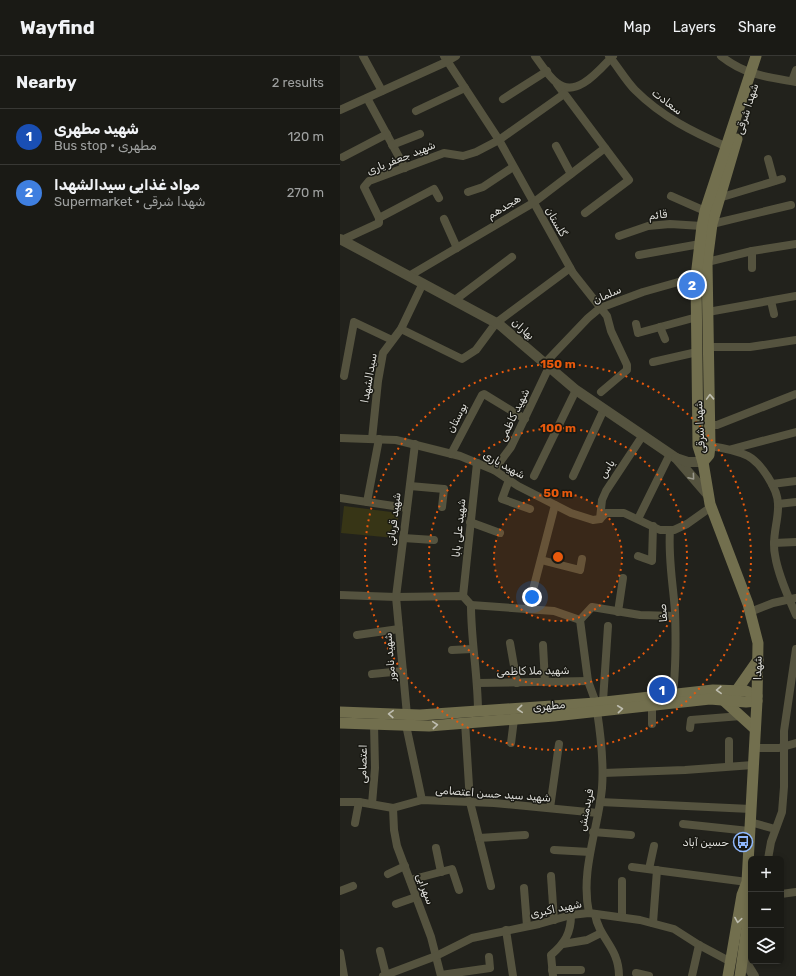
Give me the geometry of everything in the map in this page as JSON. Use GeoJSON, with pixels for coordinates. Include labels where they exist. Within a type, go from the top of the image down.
{"type":"FeatureCollection","features":[{"type":"Feature","properties":{"kind":"main road","name":"شهدا شرقی"},"geometry":{"type":"LineString","coordinates":[[704,462],[698,446],[696,277],[700,244],[719,198],[754,75],[756,56]]}},
{"type":"Feature","properties":{"kind":"main road","name":"شهدا شرقی"},"geometry":{"type":"LineString","coordinates":[[704,462],[709,455],[711,425],[708,347],[707,225],[705,211],[726,147],[763,56]]}},
{"type":"Feature","properties":{"kind":"main road","name":"شهدا"},"geometry":{"type":"LineString","coordinates":[[704,462],[711,507],[750,612],[758,643],[757,698],[754,729],[747,882],[742,895],[728,976]]}},
{"type":"Feature","properties":{"kind":"main road"},"geometry":{"type":"LineString","coordinates":[[737,690],[758,660]]}},
{"type":"Feature","properties":{"kind":"main road","name":"مطهری"},"geometry":{"type":"LineString","coordinates":[[340,712],[406,720],[429,726],[514,719],[673,694],[737,690],[746,691],[757,698]]}},
{"type":"Feature","properties":{"kind":"main road","name":"مطهری"},"geometry":{"type":"LineString","coordinates":[[340,723],[374,724],[478,712],[599,705],[652,705],[710,699],[746,702],[757,698]]}},
{"type":"Feature","properties":{"kind":"main road"},"geometry":{"type":"LineString","coordinates":[[723,700],[754,729]]}},
{"type":"Feature","properties":{"kind":"main road","name":"شهدا"},"geometry":{"type":"LineString","coordinates":[[747,882],[750,892]]}},
{"type":"Feature","properties":{"kind":"main road"},"geometry":{"type":"LineString","coordinates":[[740,976],[748,921]]}},
{"type":"Feature","properties":{"kind":"street"},"geometry":{"type":"LineString","coordinates":[[363,56],[382,91]]}},
{"type":"Feature","properties":{"kind":"street"},"geometry":{"type":"LineString","coordinates":[[340,110],[382,91],[446,58],[456,56]]}},
{"type":"Feature","properties":{"kind":"street"},"geometry":{"type":"LineString","coordinates":[[535,56],[605,148],[628,182],[586,213]]}},
{"type":"Feature","properties":{"kind":"street"},"geometry":{"type":"LineString","coordinates":[[721,56],[754,75],[794,82],[796,70]]}},
{"type":"Feature","properties":{"kind":"street"},"geometry":{"type":"LineString","coordinates":[[557,84],[571,88],[583,84],[611,57]]}},
{"type":"Feature","properties":{"kind":"street","name":"سعادت"},"geometry":{"type":"LineString","coordinates":[[611,57],[634,90],[663,115],[694,133],[726,147]]}},
{"type":"Feature","properties":{"kind":"street","name":"گلستان"},"geometry":{"type":"LineString","coordinates":[[446,58],[499,140],[570,268],[607,316],[611,331],[627,365],[627,370],[601,392]]}},
{"type":"Feature","properties":{"kind":"street"},"geometry":{"type":"LineString","coordinates":[[503,99],[547,71]]}},
{"type":"Feature","properties":{"kind":"street"},"geometry":{"type":"LineString","coordinates":[[416,110],[465,88]]}},
{"type":"Feature","properties":{"kind":"street","name":"شهید جعفر یاری"},"geometry":{"type":"LineString","coordinates":[[379,218],[364,187],[369,181],[444,153],[464,156],[476,152],[499,140],[564,94]]}},
{"type":"Feature","properties":{"kind":"street"},"geometry":{"type":"LineString","coordinates":[[367,98],[405,168]]}},
{"type":"Feature","properties":{"kind":"street"},"geometry":{"type":"LineString","coordinates":[[343,157],[386,134]]}},
{"type":"Feature","properties":{"kind":"street"},"geometry":{"type":"LineString","coordinates":[[392,145],[420,134]]}},
{"type":"Feature","properties":{"kind":"street"},"geometry":{"type":"LineString","coordinates":[[556,146],[571,174]]}},
{"type":"Feature","properties":{"kind":"street","name":"هجدهم"},"geometry":{"type":"LineString","coordinates":[[409,276],[533,203],[605,148]]}},
{"type":"Feature","properties":{"kind":"street"},"geometry":{"type":"LineString","coordinates":[[719,198],[778,180],[768,159]]}},
{"type":"Feature","properties":{"kind":"street"},"geometry":{"type":"LineString","coordinates":[[468,192],[483,186],[513,167]]}},
{"type":"Feature","properties":{"kind":"street"},"geometry":{"type":"LineString","coordinates":[[341,239],[379,223],[379,218],[434,189],[439,198]]}},
{"type":"Feature","properties":{"kind":"street"},"geometry":{"type":"LineString","coordinates":[[671,196],[705,211]]}},
{"type":"Feature","properties":{"kind":"street","name":"قائم"},"geometry":{"type":"LineString","coordinates":[[619,236],[648,226],[670,224],[707,225],[791,205]]}},
{"type":"Feature","properties":{"kind":"street"},"geometry":{"type":"LineString","coordinates":[[444,219],[457,248]]}},
{"type":"Feature","properties":{"kind":"street","name":"بهاران"},"geometry":{"type":"LineString","coordinates":[[341,239],[496,323],[576,390],[673,456]]}},
{"type":"Feature","properties":{"kind":"street"},"geometry":{"type":"LineString","coordinates":[[639,255],[700,244]]}},
{"type":"Feature","properties":{"kind":"street"},"geometry":{"type":"LineString","coordinates":[[708,262],[752,251],[796,244]]}},
{"type":"Feature","properties":{"kind":"street"},"geometry":{"type":"LineString","coordinates":[[752,251],[752,268]]}},
{"type":"Feature","properties":{"kind":"street"},"geometry":{"type":"LineString","coordinates":[[456,300],[512,257]]}},
{"type":"Feature","properties":{"kind":"street"},"geometry":{"type":"LineString","coordinates":[[401,329],[462,359],[476,350],[496,323],[570,268]]}},
{"type":"Feature","properties":{"kind":"street","name":"سلمان"},"geometry":{"type":"LineString","coordinates":[[547,365],[588,318],[600,308],[643,292],[696,277]]}},
{"type":"Feature","properties":{"kind":"street","name":"سیدالشهدا"},"geometry":{"type":"LineString","coordinates":[[367,502],[376,439],[378,380],[383,353],[401,329],[423,283]]}},
{"type":"Feature","properties":{"kind":"street"},"geometry":{"type":"LineString","coordinates":[[708,312],[796,296]]}},
{"type":"Feature","properties":{"kind":"street"},"geometry":{"type":"LineString","coordinates":[[771,301],[774,314]]}},
{"type":"Feature","properties":{"kind":"street"},"geometry":{"type":"LineString","coordinates":[[636,324],[638,333],[697,317]]}},
{"type":"Feature","properties":{"kind":"street"},"geometry":{"type":"LineString","coordinates":[[344,376],[354,322],[392,340]]}},
{"type":"Feature","properties":{"kind":"street"},"geometry":{"type":"LineString","coordinates":[[660,327],[665,339]]}},
{"type":"Feature","properties":{"kind":"street"},"geometry":{"type":"LineString","coordinates":[[708,347],[750,347],[796,340]]}},
{"type":"Feature","properties":{"kind":"street"},"geometry":{"type":"LineString","coordinates":[[653,362],[697,352]]}},
{"type":"Feature","properties":{"kind":"street","name":"شهید کاظمی"},"geometry":{"type":"LineString","coordinates":[[494,470],[511,448],[525,420],[547,365]]}},
{"type":"Feature","properties":{"kind":"street"},"geometry":{"type":"LineString","coordinates":[[534,476],[576,390]]}},
{"type":"Feature","properties":{"kind":"street","name":"بوستان"},"geometry":{"type":"LineString","coordinates":[[451,454],[484,394],[525,420]]}},
{"type":"Feature","properties":{"kind":"street"},"geometry":{"type":"LineString","coordinates":[[711,425],[717,425],[796,394]]}},
{"type":"Feature","properties":{"kind":"street"},"geometry":{"type":"LineString","coordinates":[[573,476],[604,408]]}},
{"type":"Feature","properties":{"kind":"street"},"geometry":{"type":"LineString","coordinates":[[732,449],[796,432]]}},
{"type":"Feature","properties":{"kind":"street","name":"یاس"},"geometry":{"type":"LineString","coordinates":[[600,519],[602,500],[606,491],[643,435]]}},
{"type":"Feature","properties":{"kind":"street","name":"شهید یاری"},"geometry":{"type":"LineString","coordinates":[[340,438],[396,440],[451,454],[494,470],[509,480],[571,513],[593,520],[600,519],[606,513],[624,513],[660,530],[670,530]]}},
{"type":"Feature","properties":{"kind":"street","name":"شهید قربانی"},"geometry":{"type":"LineString","coordinates":[[396,597],[415,444]]}},
{"type":"Feature","properties":{"kind":"street"},"geometry":{"type":"LineString","coordinates":[[710,446],[732,449],[750,457],[776,490],[778,504],[774,532],[775,555],[793,598],[796,615]]}},
{"type":"Feature","properties":{"kind":"street"},"geometry":{"type":"LineString","coordinates":[[673,456],[688,462],[704,462]]}},
{"type":"Feature","properties":{"kind":"street"},"geometry":{"type":"LineString","coordinates":[[673,456],[708,495]]}},
{"type":"Feature","properties":{"kind":"street"},"geometry":{"type":"LineString","coordinates":[[638,519],[673,456]]}},
{"type":"Feature","properties":{"kind":"street","name":"شهید علی بابا"},"geometry":{"type":"LineString","coordinates":[[463,596],[477,463]]}},
{"type":"Feature","properties":{"kind":"street"},"geometry":{"type":"LineString","coordinates":[[509,480],[502,499],[530,509]]}},
{"type":"Feature","properties":{"kind":"street"},"geometry":{"type":"LineString","coordinates":[[772,484],[796,481]]}},
{"type":"Feature","properties":{"kind":"street"},"geometry":{"type":"LineString","coordinates":[[410,486],[444,489],[442,507]]}},
{"type":"Feature","properties":{"kind":"street"},"geometry":{"type":"LineString","coordinates":[[340,498],[407,508]]}},
{"type":"Feature","properties":{"kind":"street"},"geometry":{"type":"LineString","coordinates":[[778,504],[796,502]]}},
{"type":"Feature","properties":{"kind":"street"},"geometry":{"type":"LineString","coordinates":[[528,609],[555,505]]}},
{"type":"Feature","properties":{"kind":"street"},"geometry":{"type":"LineString","coordinates":[[670,530],[674,530],[687,524],[711,507]]}},
{"type":"Feature","properties":{"kind":"street"},"geometry":{"type":"LineString","coordinates":[[470,522],[500,533]]}},
{"type":"Feature","properties":{"kind":"street"},"geometry":{"type":"LineString","coordinates":[[638,556],[652,561],[653,526]]}},
{"type":"Feature","properties":{"kind":"street","name":"صفا"},"geometry":{"type":"LineString","coordinates":[[670,530],[669,560],[675,616],[677,655],[673,694]]}},
{"type":"Feature","properties":{"kind":"street"},"geometry":{"type":"LineString","coordinates":[[403,538],[434,540]]}},
{"type":"Feature","properties":{"kind":"street"},"geometry":{"type":"LineString","coordinates":[[774,543],[796,542]]}},
{"type":"Feature","properties":{"kind":"street"},"geometry":{"type":"LineString","coordinates":[[541,560],[580,570],[582,559]]}},
{"type":"Feature","properties":{"kind":"street"},"geometry":{"type":"LineString","coordinates":[[618,612],[624,578]]}},
{"type":"Feature","properties":{"kind":"street"},"geometry":{"type":"LineString","coordinates":[[340,595],[396,597],[463,596],[471,605],[472,649],[478,683],[478,712]]}},
{"type":"Feature","properties":{"kind":"street","name":"شهید نامور"},"geometry":{"type":"LineString","coordinates":[[396,597],[406,720],[422,800]]}},
{"type":"Feature","properties":{"kind":"street"},"geometry":{"type":"LineString","coordinates":[[750,612],[793,598]]}},
{"type":"Feature","properties":{"kind":"street"},"geometry":{"type":"LineString","coordinates":[[471,605],[554,611],[580,620]]}},
{"type":"Feature","properties":{"kind":"street"},"geometry":{"type":"LineString","coordinates":[[580,620],[592,607],[640,616],[675,616]]}},
{"type":"Feature","properties":{"kind":"street"},"geometry":{"type":"LineString","coordinates":[[580,620],[588,681],[599,705]]}},
{"type":"Feature","properties":{"kind":"street"},"geometry":{"type":"LineString","coordinates":[[599,705],[608,626]]}},
{"type":"Feature","properties":{"kind":"street"},"geometry":{"type":"LineString","coordinates":[[357,635],[399,629]]}},
{"type":"Feature","properties":{"kind":"street"},"geometry":{"type":"LineString","coordinates":[[510,643],[517,683]]}},
{"type":"Feature","properties":{"kind":"street"},"geometry":{"type":"LineString","coordinates":[[543,644],[545,682]]}},
{"type":"Feature","properties":{"kind":"street"},"geometry":{"type":"LineString","coordinates":[[452,650],[472,649]]}},
{"type":"Feature","properties":{"kind":"street"},"geometry":{"type":"LineString","coordinates":[[769,856],[771,842],[782,812],[785,746],[784,731],[796,649]]}},
{"type":"Feature","properties":{"kind":"street"},"geometry":{"type":"LineString","coordinates":[[372,674],[403,671]]}},
{"type":"Feature","properties":{"kind":"street","name":"شهید ملا کاظمی"},"geometry":{"type":"LineString","coordinates":[[478,683],[588,681]]}},
{"type":"Feature","properties":{"kind":"street","name":"فریدمنش"},"geometry":{"type":"LineString","coordinates":[[599,705],[604,756],[603,773],[600,802],[587,869],[592,914],[601,933],[615,952],[619,976]]}},
{"type":"Feature","properties":{"kind":"street"},"geometry":{"type":"LineString","coordinates":[[652,705],[652,724]]}},
{"type":"Feature","properties":{"kind":"street"},"geometry":{"type":"LineString","coordinates":[[690,728],[691,720],[741,716]]}},
{"type":"Feature","properties":{"kind":"street"},"geometry":{"type":"LineString","coordinates":[[511,743],[514,719]]}},
{"type":"Feature","properties":{"kind":"street"},"geometry":{"type":"LineString","coordinates":[[465,722],[470,802],[491,886]]}},
{"type":"Feature","properties":{"kind":"street","name":"اعتصامی"},"geometry":{"type":"LineString","coordinates":[[372,804],[375,768],[374,724]]}},
{"type":"Feature","properties":{"kind":"street"},"geometry":{"type":"LineString","coordinates":[[728,741],[729,766]]}},
{"type":"Feature","properties":{"kind":"street"},"geometry":{"type":"LineString","coordinates":[[753,748],[785,746],[796,743]]}},
{"type":"Feature","properties":{"kind":"street"},"geometry":{"type":"LineString","coordinates":[[550,808],[559,744]]}},
{"type":"Feature","properties":{"kind":"street"},"geometry":{"type":"LineString","coordinates":[[603,773],[685,770],[753,765]]}},
{"type":"Feature","properties":{"kind":"street","name":"شهید سید حسن اعتصامی"},"geometry":{"type":"LineString","coordinates":[[340,802],[359,802],[393,808],[422,800],[470,802],[598,813]]}},
{"type":"Feature","properties":{"kind":"street"},"geometry":{"type":"LineString","coordinates":[[355,823],[359,802]]}},
{"type":"Feature","properties":{"kind":"street"},"geometry":{"type":"LineString","coordinates":[[600,802],[751,809]]}},
{"type":"Feature","properties":{"kind":"street","name":"سهرابی"},"geometry":{"type":"LineString","coordinates":[[393,808],[394,830],[436,956],[441,976]]}},
{"type":"Feature","properties":{"kind":"street"},"geometry":{"type":"LineString","coordinates":[[683,824],[750,826],[775,829]]}},
{"type":"Feature","properties":{"kind":"street"},"geometry":{"type":"LineString","coordinates":[[593,832],[631,835]]}},
{"type":"Feature","properties":{"kind":"street"},"geometry":{"type":"LineString","coordinates":[[479,838],[525,835]]}},
{"type":"Feature","properties":{"kind":"street"},"geometry":{"type":"LineString","coordinates":[[653,923],[654,846]]}},
{"type":"Feature","properties":{"kind":"street"},"geometry":{"type":"LineString","coordinates":[[436,848],[441,872]]}},
{"type":"Feature","properties":{"kind":"street"},"geometry":{"type":"LineString","coordinates":[[554,850],[590,852]]}},
{"type":"Feature","properties":{"kind":"street"},"geometry":{"type":"LineString","coordinates":[[388,874],[405,866]]}},
{"type":"Feature","properties":{"kind":"street"},"geometry":{"type":"LineString","coordinates":[[632,867],[747,882]]}},
{"type":"Feature","properties":{"kind":"street"},"geometry":{"type":"LineString","coordinates":[[410,880],[452,869],[459,890]]}},
{"type":"Feature","properties":{"kind":"street"},"geometry":{"type":"LineString","coordinates":[[551,876],[554,920]]}},
{"type":"Feature","properties":{"kind":"street"},"geometry":{"type":"LineString","coordinates":[[622,881],[622,917]]}},
{"type":"Feature","properties":{"kind":"street"},"geometry":{"type":"LineString","coordinates":[[340,891],[353,886]]}},
{"type":"Feature","properties":{"kind":"street"},"geometry":{"type":"LineString","coordinates":[[524,888],[527,926]]}},
{"type":"Feature","properties":{"kind":"street"},"geometry":{"type":"LineString","coordinates":[[784,894],[796,892]]}},
{"type":"Feature","properties":{"kind":"street"},"geometry":{"type":"LineString","coordinates":[[396,904],[416,897]]}},
{"type":"Feature","properties":{"kind":"street","name":"شهید اکبری"},"geometry":{"type":"LineString","coordinates":[[385,976],[436,956],[472,938],[571,915],[592,914],[622,917],[674,929],[699,946],[731,962]]}},
{"type":"Feature","properties":{"kind":"street"},"geometry":{"type":"LineString","coordinates":[[571,915],[571,927],[563,944],[551,955],[552,973],[581,970]]}},
{"type":"Feature","properties":{"kind":"street"},"geometry":{"type":"LineString","coordinates":[[506,930],[513,976]]}},
{"type":"Feature","properties":{"kind":"street"},"geometry":{"type":"LineString","coordinates":[[563,944],[587,940],[601,933]]}},
{"type":"Feature","properties":{"kind":"street"},"geometry":{"type":"LineString","coordinates":[[692,976],[699,946]]}},
{"type":"Feature","properties":{"kind":"street"},"geometry":{"type":"LineString","coordinates":[[380,951],[385,976]]}},
{"type":"Feature","properties":{"kind":"street"},"geometry":{"type":"LineString","coordinates":[[340,953],[344,976]]}},
{"type":"Feature","properties":{"kind":"street"},"geometry":{"type":"LineString","coordinates":[[441,976],[476,973],[490,968],[489,957]]}},
{"type":"Feature","properties":{"kind":"street"},"geometry":{"type":"LineString","coordinates":[[743,958],[754,976]]}},
{"type":"Feature","properties":{"kind":"street"},"geometry":{"type":"LineString","coordinates":[[636,974],[649,976]]}},
{"type":"Feature","properties":{"kind":"shaded area"},"geometry":{"type":"Polygon","coordinates":[[[344,506],[399,513],[395,538],[341,533],[344,506]]]}},
{"type":"Feature","properties":{"kind":"place","name":"مواد غذایی سیدالشهدا"},"geometry":{"type":"Point","coordinates":[692,285]}},
{"type":"Feature","properties":{"kind":"place","name":"شهید مطهری"},"geometry":{"type":"Point","coordinates":[662,690]}},
{"type":"Feature","properties":{"kind":"place","name":"حسین آباد"},"geometry":{"type":"Point","coordinates":[743,842]}}]}
